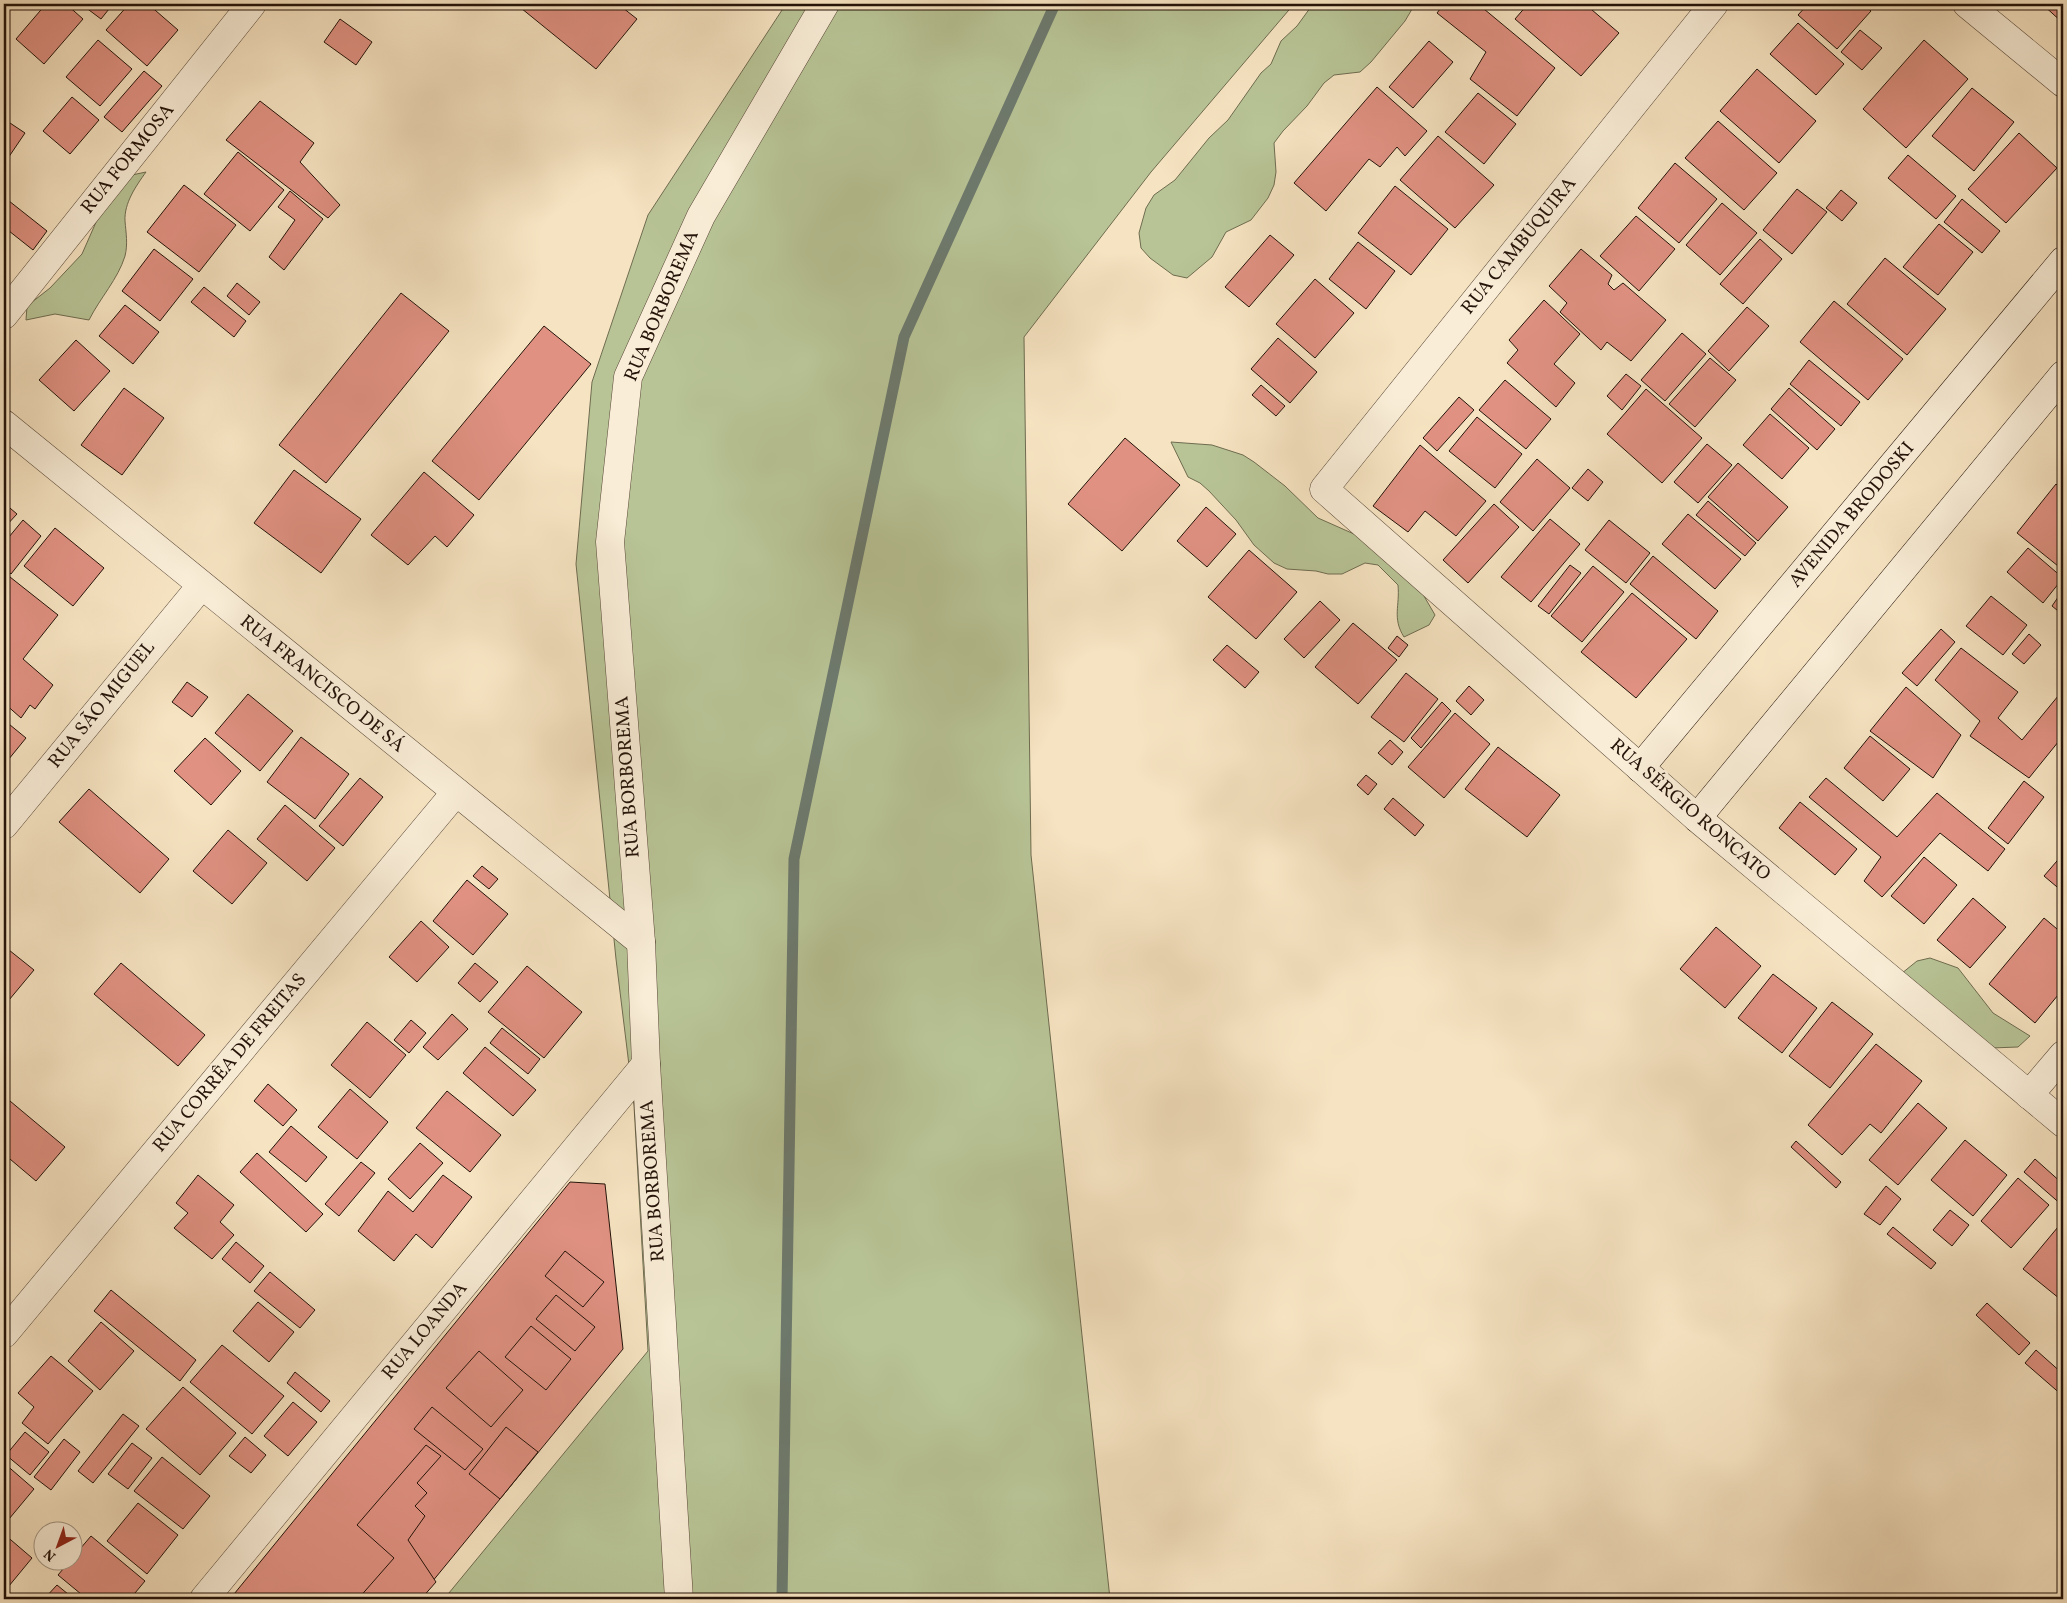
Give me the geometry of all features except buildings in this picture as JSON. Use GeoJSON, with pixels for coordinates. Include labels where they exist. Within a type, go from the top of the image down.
{"type":"FeatureCollection","features":[{"type":"Feature","properties":{"kind":"street","name":"RUA FORMOSA"},"geometry":{"type":"LineString","coordinates":[[4,315],[252,4]]}},
{"type":"Feature","properties":{"kind":"street","name":"RUA BORBOREMA"},"geometry":{"type":"LineString","coordinates":[[679,1599],[646,1064],[641,942],[610,542],[628,377],[701,216],[825,4]]}},
{"type":"Feature","properties":{"kind":"street","name":"RUA CAMBUQUIRA"},"geometry":{"type":"LineString","coordinates":[[1324,489],[1714,4]]}},
{"type":"Feature","properties":{"kind":"street"},"geometry":{"type":"LineString","coordinates":[[1968,4],[2063,83]]}},
{"type":"Feature","properties":{"kind":"street","name":"AVENIDA BRODOSKI"},"geometry":{"type":"LineString","coordinates":[[1640,768],[2063,261]]}},
{"type":"Feature","properties":{"kind":"street"},"geometry":{"type":"LineString","coordinates":[[1697,818],[2063,375]]}},
{"type":"Feature","properties":{"kind":"street","name":"RUA FRANCISCO DE SÁ"},"geometry":{"type":"LineString","coordinates":[[4,424],[641,942]]}},
{"type":"Feature","properties":{"kind":"street","name":"RUA SÉRGIO RONCATO"},"geometry":{"type":"LineString","coordinates":[[1324,489],[1697,818],[2063,1124]]}},
{"type":"Feature","properties":{"kind":"street","name":"RUA SÃO MIGUEL"},"geometry":{"type":"LineString","coordinates":[[4,825],[201,586]]}},
{"type":"Feature","properties":{"kind":"street","name":"RUA CORRÊA DE FREITAS"},"geometry":{"type":"LineString","coordinates":[[4,1334],[456,792]]}},
{"type":"Feature","properties":{"kind":"street"},"geometry":{"type":"LineString","coordinates":[[2029,1096],[2063,1055]]}},
{"type":"Feature","properties":{"kind":"street","name":"RUA LOANDA"},"geometry":{"type":"LineString","coordinates":[[204,1599],[646,1064]]}},
{"type":"Feature","properties":{"kind":"green space"},"geometry":{"type":"Polygon","coordinates":[[[786,4],[1294,4],[1151,172],[1024,337],[1031,855],[1110,1599],[444,1599],[648,1351],[634,1106],[616,959],[576,564],[592,382],[648,215],[786,4]]]}},
{"type":"Feature","properties":{"kind":"green space"},"geometry":{"type":"Polygon","coordinates":[[[1313,4],[1415,4],[1405,21],[1371,62],[1360,72],[1334,75],[1324,83],[1307,106],[1283,131],[1274,143],[1276,172],[1274,185],[1268,198],[1251,220],[1226,232],[1212,257],[1187,278],[1173,275],[1150,258],[1141,248],[1139,233],[1146,208],[1154,195],[1175,180],[1209,138],[1228,120],[1261,73],[1271,64],[1281,41],[1297,26],[1313,4]]]}},
{"type":"Feature","properties":{"kind":"green space"},"geometry":{"type":"Polygon","coordinates":[[[146,172],[126,208],[126,247],[122,264],[89,320],[55,314],[26,320],[27,306],[50,288],[82,254],[104,204],[132,175],[146,172]]]}},
{"type":"Feature","properties":{"kind":"green space"},"geometry":{"type":"Polygon","coordinates":[[[1171,442],[1212,445],[1243,455],[1285,486],[1318,518],[1354,534],[1367,537],[1417,584],[1435,615],[1429,625],[1404,637],[1397,618],[1398,585],[1378,565],[1365,563],[1342,574],[1328,574],[1316,571],[1287,569],[1274,563],[1254,545],[1236,520],[1209,491],[1200,483],[1188,477],[1171,442]]]}},
{"type":"Feature","properties":{"kind":"green space"},"geometry":{"type":"Polygon","coordinates":[[[1930,958],[1958,968],[1993,1013],[2030,1036],[2018,1047],[1991,1048],[1896,978],[1917,961],[1930,958]]]}},
{"type":"Feature","properties":{"kind":"waterway"},"geometry":{"type":"LineString","coordinates":[[782,1599],[794,859],[904,337],[1055,4]]}}]}
